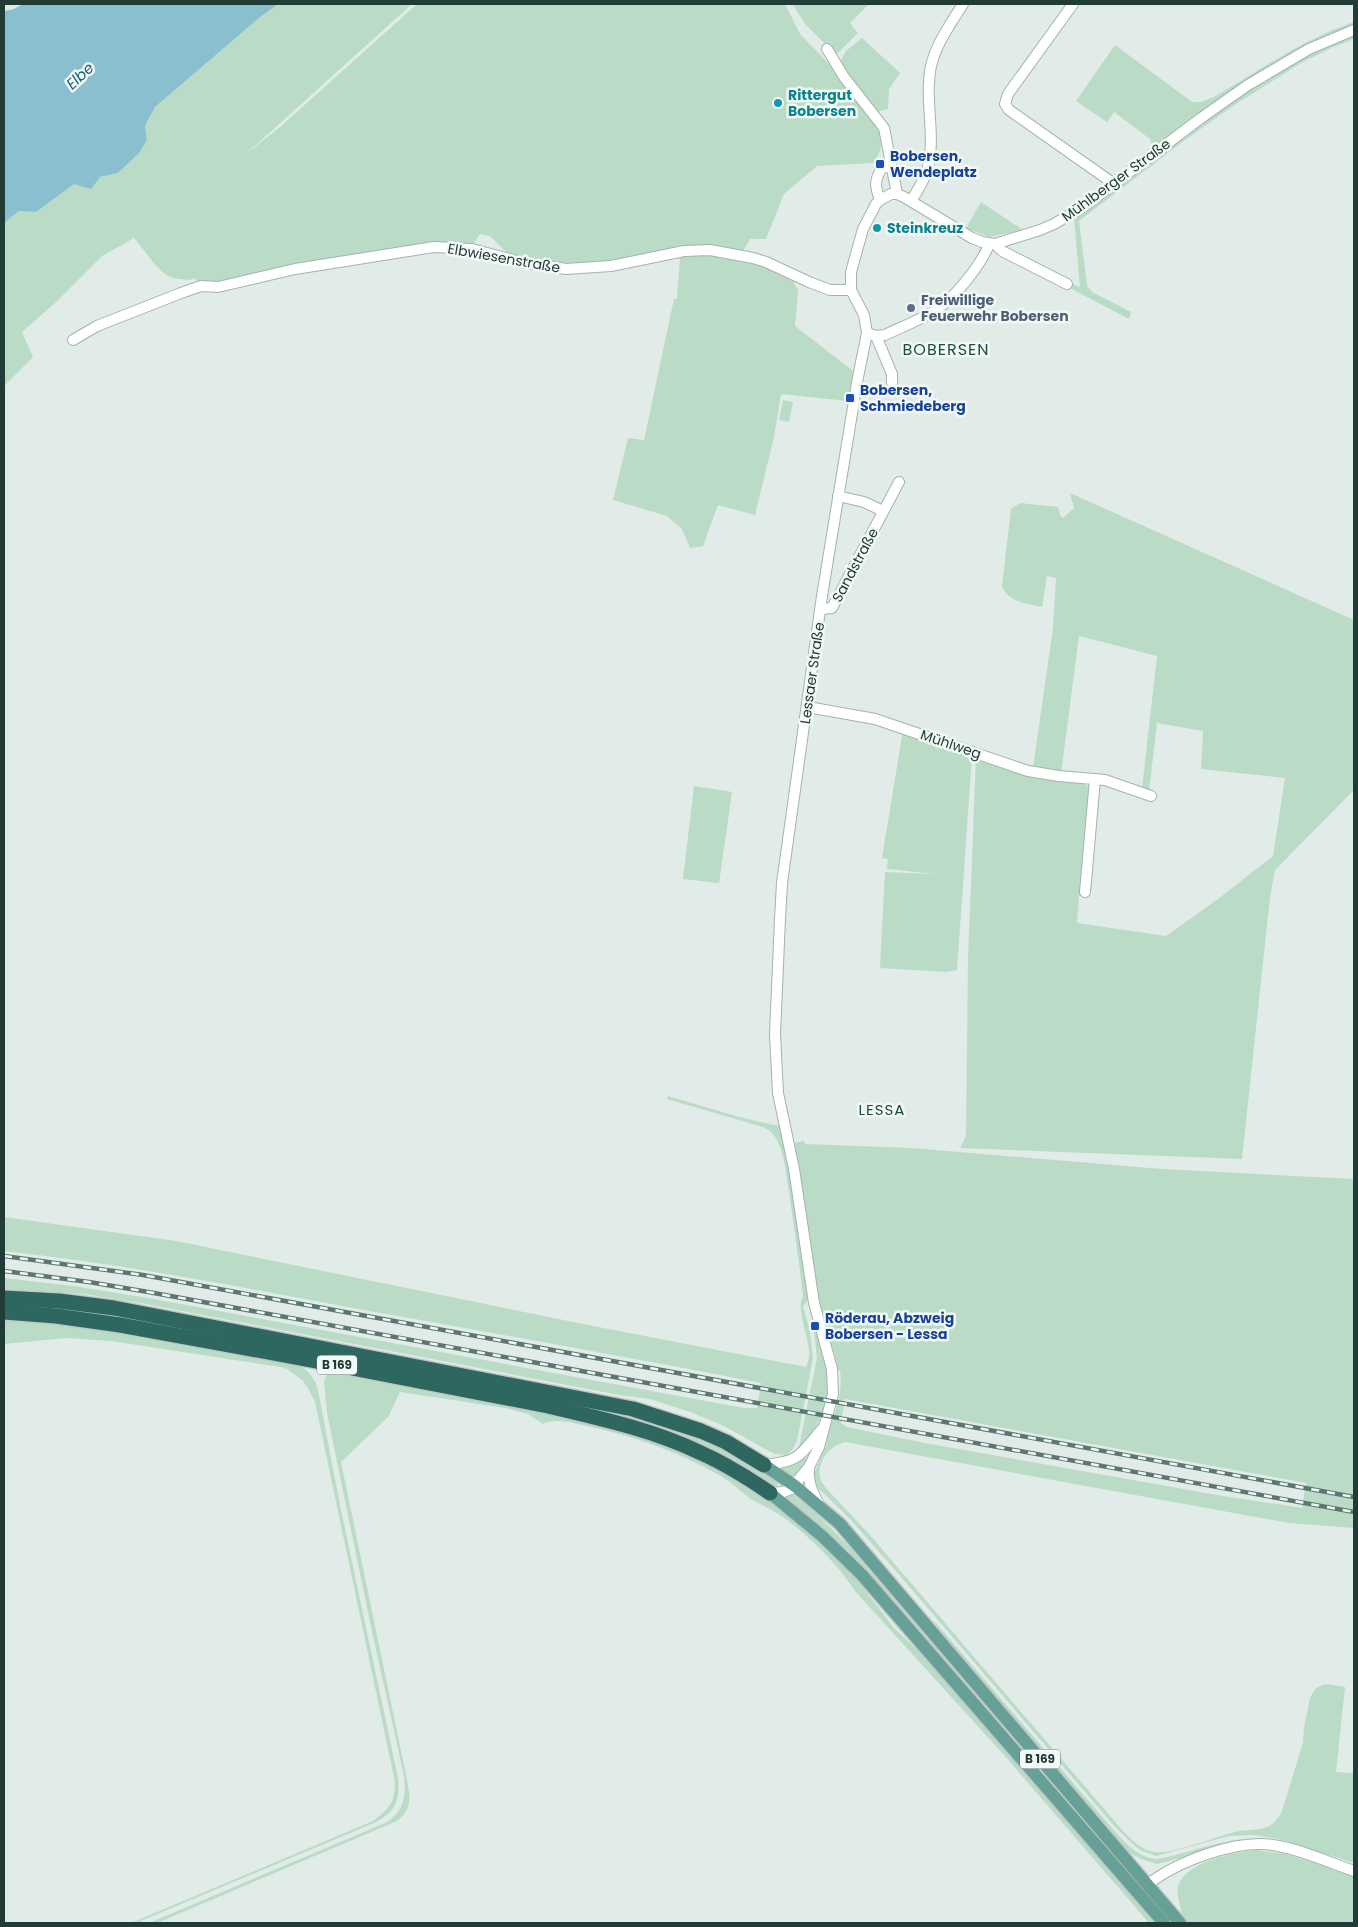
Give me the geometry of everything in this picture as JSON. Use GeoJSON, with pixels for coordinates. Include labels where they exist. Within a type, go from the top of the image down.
{"type":"FeatureCollection","features":[{"type":"Feature","properties":{"kind":"highway","name":"B 169"},"geometry":{"type":"LineString","coordinates":[[4,1298],[59,1300],[131,1311],[633,1408],[701,1431],[726,1442],[764,1465]]}},
{"type":"Feature","properties":{"kind":"highway","name":"B 169"},"geometry":{"type":"LineString","coordinates":[[4,1312],[87,1319],[166,1333],[548,1406],[604,1419],[700,1452],[730,1467],[770,1493]]}},
{"type":"Feature","properties":{"kind":"main road","name":"B 169"},"geometry":{"type":"LineString","coordinates":[[764,1465],[819,1505],[840,1524],[1180,1923]]}},
{"type":"Feature","properties":{"kind":"main road","name":"B 169"},"geometry":{"type":"LineString","coordinates":[[770,1493],[822,1536],[862,1575],[1164,1923]]}},
{"type":"Feature","properties":{"kind":"main road"},"geometry":{"type":"LineString","coordinates":[[1125,1878],[1142,1886],[1147,1885]]}},
{"type":"Feature","properties":{"kind":"street"},"geometry":{"type":"LineString","coordinates":[[911,201],[922,184],[928,167],[930,140],[929,82],[931,66],[940,44],[963,4]]}},
{"type":"Feature","properties":{"kind":"street"},"geometry":{"type":"LineString","coordinates":[[1073,4],[1008,94],[1006,104],[1010,110],[1110,181],[1112,185]]}},
{"type":"Feature","properties":{"kind":"street","name":"Mühlberger Straße"},"geometry":{"type":"LineString","coordinates":[[992,244],[1054,224],[1083,207],[1248,85],[1310,49],[1354,30]]}},
{"type":"Feature","properties":{"kind":"street"},"geometry":{"type":"LineString","coordinates":[[827,49],[844,77],[884,128],[894,194]]}},
{"type":"Feature","properties":{"kind":"street"},"geometry":{"type":"LineString","coordinates":[[880,200],[875,183],[877,175],[882,168],[891,166]]}},
{"type":"Feature","properties":{"kind":"street"},"geometry":{"type":"LineString","coordinates":[[851,290],[850,281],[856,249],[863,230],[880,200],[894,194],[911,201],[972,238],[992,244],[1067,284]]}},
{"type":"Feature","properties":{"kind":"street"},"geometry":{"type":"LineString","coordinates":[[892,383],[892,374],[872,335],[885,335],[939,308],[975,270],[992,244]]}},
{"type":"Feature","properties":{"kind":"street","name":"Elbwiesenstraße"},"geometry":{"type":"LineString","coordinates":[[73,340],[102,324],[201,286],[218,287],[296,269],[434,247],[472,249],[520,262],[566,269],[611,266],[684,251],[710,250],[766,262],[830,290],[851,290]]}},
{"type":"Feature","properties":{"kind":"street","name":"Lessaer Straße"},"geometry":{"type":"LineString","coordinates":[[794,1486],[809,1467],[819,1447],[833,1394],[832,1369],[814,1303],[794,1169],[778,1093],[775,1010],[782,883],[821,609],[858,377],[872,335],[851,290]]}},
{"type":"Feature","properties":{"kind":"street","name":"Sandstraße"},"geometry":{"type":"LineString","coordinates":[[821,609],[832,608],[846,585],[899,482]]}},
{"type":"Feature","properties":{"kind":"street","name":"Sandstraße"},"geometry":{"type":"LineString","coordinates":[[838,496],[864,502],[883,512]]}},
{"type":"Feature","properties":{"kind":"street","name":"Mühlweg"},"geometry":{"type":"LineString","coordinates":[[808,707],[875,719],[1028,770],[1059,776],[1095,778],[1117,783],[1151,796]]}},
{"type":"Feature","properties":{"kind":"street"},"geometry":{"type":"LineString","coordinates":[[1085,892],[1095,778]]}},
{"type":"Feature","properties":{"kind":"street"},"geometry":{"type":"LineString","coordinates":[[764,1465],[792,1461],[804,1452],[824,1426]]}},
{"type":"Feature","properties":{"kind":"street"},"geometry":{"type":"LineString","coordinates":[[809,1467],[809,1484],[819,1505]]}},
{"type":"Feature","properties":{"kind":"street"},"geometry":{"type":"LineString","coordinates":[[770,1493],[791,1490],[794,1486]]}},
{"type":"Feature","properties":{"kind":"street"},"geometry":{"type":"LineString","coordinates":[[1147,1885],[1172,1869],[1222,1850],[1251,1844],[1274,1845],[1354,1871]]}},
{"type":"Feature","properties":{"kind":"green space"},"geometry":{"type":"Polygon","coordinates":[[[278,4],[412,4],[247,153],[280,127],[417,4],[785,4],[800,34],[828,63],[867,116],[879,127],[882,138],[880,151],[874,163],[817,166],[784,194],[766,239],[750,239],[742,253],[712,248],[611,264],[548,266],[508,254],[490,236],[480,234],[472,246],[454,242],[446,243],[213,286],[200,283],[194,278],[191,280],[177,279],[165,274],[155,265],[134,238],[102,256],[54,304],[22,332],[33,357],[4,386],[4,223],[19,211],[36,212],[74,184],[118,173],[139,153],[147,140],[145,126],[155,107],[278,4]]]}},
{"type":"Feature","properties":{"kind":"green space"},"geometry":{"type":"Polygon","coordinates":[[[792,4],[869,4],[850,23],[858,33],[838,53],[834,53],[806,25],[792,4]]]}},
{"type":"Feature","properties":{"kind":"green space"},"geometry":{"type":"Polygon","coordinates":[[[1354,22],[1354,26],[1319,41],[1157,147],[1153,146],[1150,139],[1114,112],[1107,122],[1076,101],[1115,45],[1192,102],[1201,102],[1214,97],[1317,37],[1354,22]]]}},
{"type":"Feature","properties":{"kind":"green space"},"geometry":{"type":"Polygon","coordinates":[[[1354,34],[1354,39],[1301,63],[1233,106],[1079,221],[1087,285],[1092,292],[1131,312],[1129,319],[1068,287],[1070,283],[1080,287],[1074,218],[1230,101],[1313,52],[1354,34]]]}},
{"type":"Feature","properties":{"kind":"green space"},"geometry":{"type":"Polygon","coordinates":[[[862,38],[900,73],[889,89],[888,109],[876,112],[860,94],[840,62],[846,51],[862,38]]]}},
{"type":"Feature","properties":{"kind":"green space"},"geometry":{"type":"Polygon","coordinates":[[[981,202],[1023,230],[989,237],[966,228],[981,202]]]}},
{"type":"Feature","properties":{"kind":"green space"},"geometry":{"type":"Polygon","coordinates":[[[712,254],[752,261],[792,278],[798,291],[795,326],[853,371],[848,401],[781,394],[774,437],[755,515],[718,505],[703,546],[690,548],[682,529],[667,516],[613,500],[628,438],[644,440],[674,299],[677,299],[680,257],[712,254]]]}},
{"type":"Feature","properties":{"kind":"green space"},"geometry":{"type":"Polygon","coordinates":[[[783,400],[793,402],[789,422],[779,420],[783,400]]]}},
{"type":"Feature","properties":{"kind":"green space"},"geometry":{"type":"Polygon","coordinates":[[[1070,493],[1354,620],[1354,790],[1275,870],[1270,897],[1242,1159],[960,1148],[966,1136],[968,960],[976,757],[1043,778],[1082,783],[1092,793],[1083,896],[1079,896],[1077,923],[1166,936],[1218,899],[1273,856],[1285,778],[1201,769],[1203,731],[1157,723],[1149,792],[1142,789],[1157,656],[1079,636],[1061,774],[1033,768],[1053,628],[1056,578],[1047,576],[1042,607],[1014,599],[1005,592],[1002,586],[1011,509],[1020,503],[1058,507],[1063,518],[1074,508],[1070,493]]]}},
{"type":"Feature","properties":{"kind":"green space"},"geometry":{"type":"Polygon","coordinates":[[[903,730],[972,756],[957,970],[946,972],[880,968],[885,872],[936,874],[887,869],[888,859],[882,858],[903,730]]]}},
{"type":"Feature","properties":{"kind":"green space"},"geometry":{"type":"Polygon","coordinates":[[[694,786],[732,792],[719,883],[683,879],[694,786]]]}},
{"type":"Feature","properties":{"kind":"green space"},"geometry":{"type":"Polygon","coordinates":[[[668,1096],[739,1117],[779,1126],[799,1234],[808,1300],[803,1306],[810,1332],[813,1358],[797,1441],[792,1450],[786,1455],[775,1454],[724,1426],[693,1413],[650,1399],[619,1395],[146,1304],[86,1294],[4,1289],[4,1278],[73,1286],[154,1299],[744,1408],[757,1408],[761,1383],[182,1277],[93,1262],[4,1251],[4,1217],[176,1241],[588,1325],[806,1367],[809,1353],[801,1308],[803,1296],[800,1270],[785,1165],[777,1140],[771,1132],[763,1127],[667,1099],[668,1096]]]}},
{"type":"Feature","properties":{"kind":"green space"},"geometry":{"type":"Polygon","coordinates":[[[804,1141],[805,1144],[911,1148],[1162,1169],[1354,1179],[1354,1528],[1289,1523],[845,1442],[827,1454],[820,1466],[820,1473],[825,1487],[869,1534],[1123,1831],[1145,1849],[1154,1852],[1173,1851],[1231,1833],[1264,1828],[1273,1823],[1281,1814],[1303,1743],[1310,1698],[1316,1688],[1325,1684],[1345,1687],[1336,1772],[1354,1773],[1354,1863],[1279,1839],[1254,1835],[1229,1836],[1156,1856],[1142,1851],[1115,1827],[896,1571],[848,1517],[814,1484],[814,1473],[820,1460],[817,1458],[822,1447],[825,1448],[827,1442],[825,1440],[837,1407],[841,1380],[840,1371],[837,1370],[835,1355],[827,1332],[829,1331],[823,1315],[821,1315],[793,1146],[797,1142],[804,1141]],[[845,1399],[841,1423],[847,1427],[925,1443],[1217,1495],[1302,1508],[1306,1483],[845,1399]]]}},
{"type":"Feature","properties":{"kind":"green space"},"geometry":{"type":"Polygon","coordinates":[[[31,1304],[74,1308],[610,1410],[663,1425],[706,1442],[778,1482],[777,1487],[720,1453],[675,1434],[31,1304]]]}},
{"type":"Feature","properties":{"kind":"green space"},"geometry":{"type":"Polygon","coordinates":[[[4,1318],[69,1322],[295,1362],[312,1377],[317,1385],[341,1510],[398,1778],[397,1799],[392,1810],[387,1815],[374,1823],[136,1923],[131,1923],[373,1821],[390,1805],[394,1795],[395,1782],[315,1402],[302,1380],[287,1369],[280,1367],[111,1341],[67,1338],[4,1344],[4,1318]]]}},
{"type":"Feature","properties":{"kind":"green space"},"geometry":{"type":"Polygon","coordinates":[[[818,1331],[826,1364],[827,1392],[825,1406],[820,1419],[802,1449],[799,1447],[817,1358],[814,1332],[818,1331]]]}},
{"type":"Feature","properties":{"kind":"green space"},"geometry":{"type":"Polygon","coordinates":[[[333,1370],[587,1420],[652,1440],[703,1462],[761,1496],[812,1534],[851,1572],[894,1628],[928,1660],[1157,1923],[1149,1923],[1003,1754],[855,1591],[833,1562],[806,1535],[783,1517],[751,1499],[728,1480],[708,1469],[643,1441],[609,1431],[566,1422],[554,1421],[543,1424],[528,1414],[505,1408],[400,1392],[388,1417],[341,1462],[406,1775],[409,1806],[403,1816],[397,1821],[157,1923],[149,1923],[385,1823],[400,1809],[404,1797],[404,1776],[327,1413],[324,1382],[327,1374],[333,1370]]]}},
{"type":"Feature","properties":{"kind":"green space"},"geometry":{"type":"Polygon","coordinates":[[[803,1456],[809,1460],[795,1477],[791,1477],[776,1466],[790,1465],[803,1456]]]}},
{"type":"Feature","properties":{"kind":"green space"},"geometry":{"type":"Polygon","coordinates":[[[792,1494],[814,1511],[853,1550],[1123,1865],[829,1535],[783,1497],[792,1494]]]}},
{"type":"Feature","properties":{"kind":"green space"},"geometry":{"type":"Polygon","coordinates":[[[934,1621],[1105,1820],[1135,1851],[1150,1858],[1158,1859],[1229,1841],[1254,1839],[1157,1864],[1127,1852],[939,1631],[934,1621]]]}},
{"type":"Feature","properties":{"kind":"green space"},"geometry":{"type":"Polygon","coordinates":[[[1256,1850],[1285,1854],[1354,1875],[1354,1923],[1188,1923],[1182,1914],[1178,1896],[1178,1887],[1182,1878],[1190,1871],[1211,1860],[1235,1853],[1256,1850]]]}},
{"type":"Feature","properties":{"kind":"water","name":"Elbe"},"geometry":{"type":"Polygon","coordinates":[[[23,4],[278,4],[155,107],[145,126],[147,140],[139,153],[118,173],[100,177],[91,189],[74,184],[36,212],[19,211],[4,223],[4,11],[14,9],[23,4]]]}},
{"type":"Feature","properties":{"kind":"railway"},"geometry":{"type":"LineString","coordinates":[[4,1256],[143,1275],[1354,1497]]}},
{"type":"Feature","properties":{"kind":"railway"},"geometry":{"type":"LineString","coordinates":[[4,1271],[154,1293],[1354,1512]]}},
{"type":"Feature","properties":{"kind":"place","name":"Rittergut Bobersen"},"geometry":{"type":"Point","coordinates":[778,103]}},
{"type":"Feature","properties":{"kind":"place","name":"Bobersen, Wendeplatz"},"geometry":{"type":"Point","coordinates":[880,164]}},
{"type":"Feature","properties":{"kind":"place","name":"Steinkreuz"},"geometry":{"type":"Point","coordinates":[877,228]}},
{"type":"Feature","properties":{"kind":"place","name":"Freiwillige Feuerwehr Bobersen"},"geometry":{"type":"Point","coordinates":[911,308]}},
{"type":"Feature","properties":{"kind":"place","name":"Bobersen, Schmiedeberg"},"geometry":{"type":"Point","coordinates":[850,398]}},
{"type":"Feature","properties":{"kind":"place","name":"Röderau, Abzweig Bobersen - Lessa"},"geometry":{"type":"Point","coordinates":[815,1326]}},
{"type":"Feature","properties":{"kind":"district","name":"BOBERSEN"},"geometry":{"type":"Point","coordinates":[946,349]}},
{"type":"Feature","properties":{"kind":"district","name":"LESSA"},"geometry":{"type":"Point","coordinates":[882,1110]}}]}
